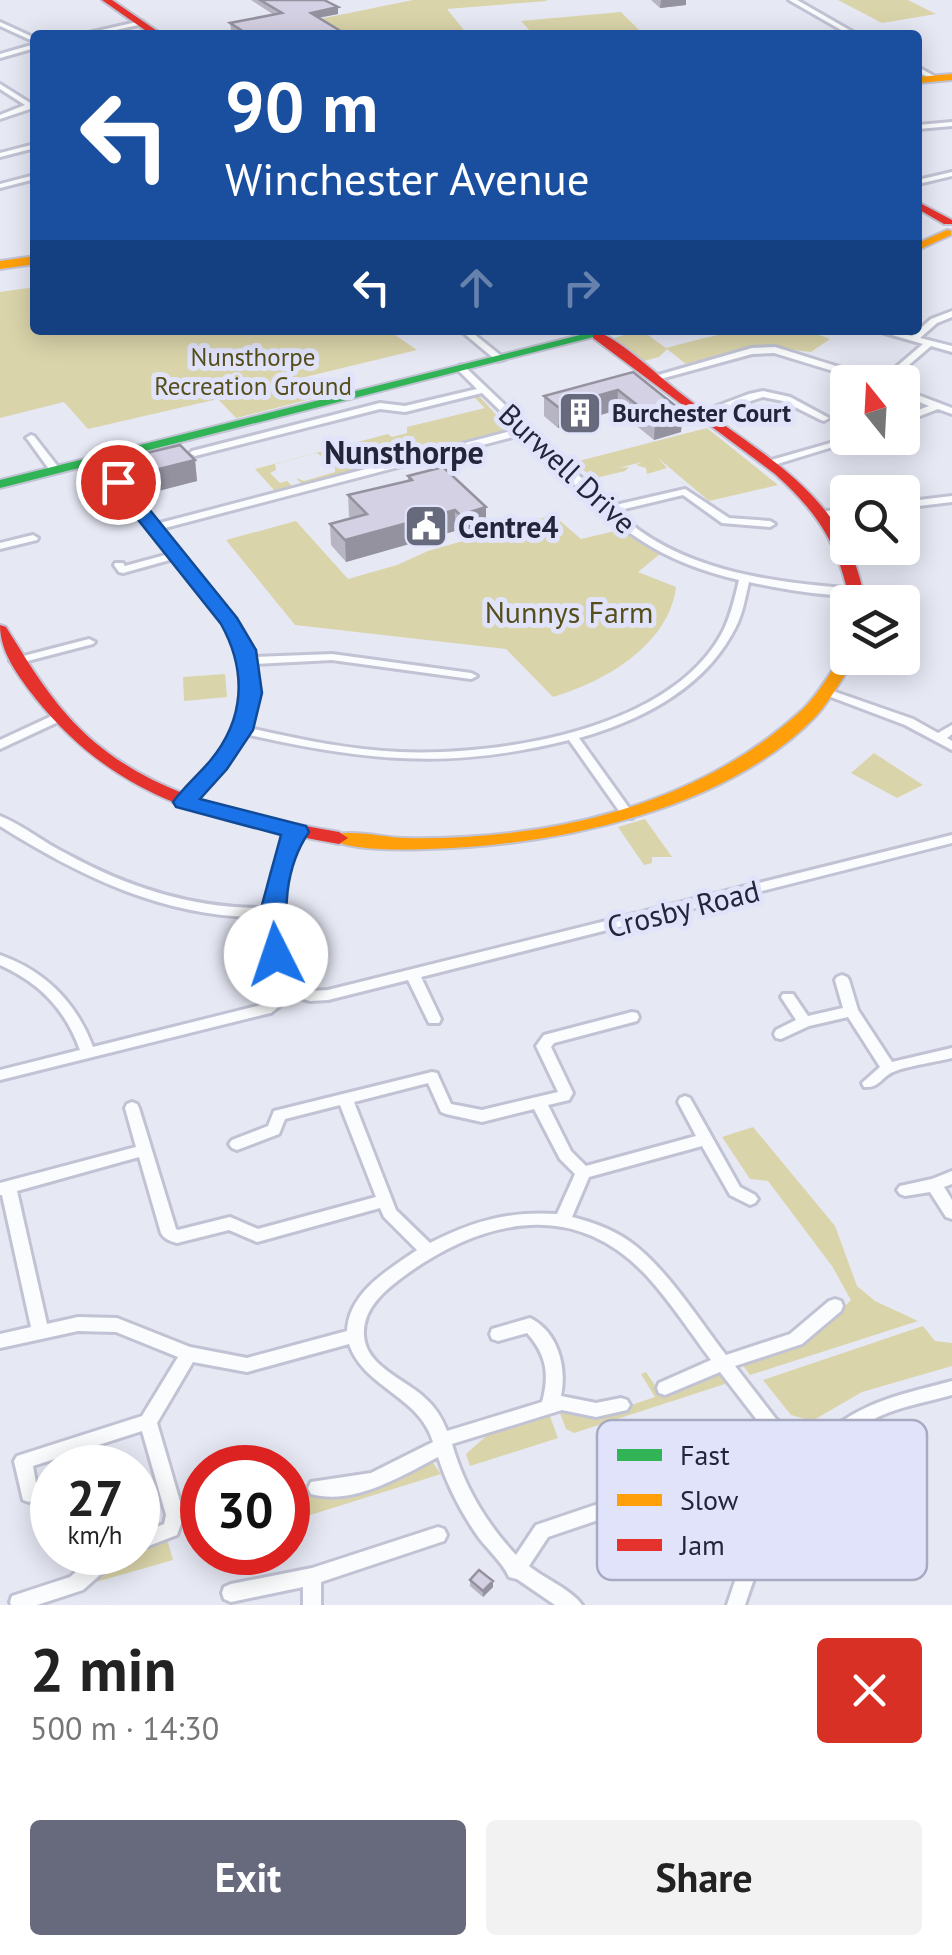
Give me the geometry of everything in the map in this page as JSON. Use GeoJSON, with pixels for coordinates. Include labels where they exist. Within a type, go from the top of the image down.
{"type":"FeatureCollection","features":[{"type":"Feature","properties":{"kind":"main road"},"geometry":{"type":"LineString","coordinates":[[106,0],[150,30]]}},
{"type":"Feature","properties":{"kind":"main road"},"geometry":{"type":"LineString","coordinates":[[922,208],[950,228],[922,245]]}},
{"type":"Feature","properties":{"kind":"main road"},"geometry":{"type":"LineString","coordinates":[[0,265],[30,261]]}},
{"type":"Feature","properties":{"kind":"main road"},"geometry":{"type":"LineString","coordinates":[[0,484],[100,459],[212,440],[365,392],[594,335]]}},
{"type":"Feature","properties":{"kind":"main road"},"geometry":{"type":"LineString","coordinates":[[609,335],[653,378],[771,462],[826,514],[848,548],[856,585]]}},
{"type":"Feature","properties":{"kind":"main road"},"geometry":{"type":"LineString","coordinates":[[0,630],[54,719],[112,764],[184,802],[298,832],[375,841],[454,842],[533,835],[628,814],[693,791],[738,768],[806,719],[838,675]]}},
{"type":"Feature","properties":{"kind":"street"},"geometry":{"type":"LineString","coordinates":[[792,0],[847,30]]}},
{"type":"Feature","properties":{"kind":"street"},"geometry":{"type":"LineString","coordinates":[[0,24],[30,40]]}},
{"type":"Feature","properties":{"kind":"street"},"geometry":{"type":"LineString","coordinates":[[109,30],[141,24]]}},
{"type":"Feature","properties":{"kind":"street"},"geometry":{"type":"LineString","coordinates":[[0,56],[30,45]]}},
{"type":"Feature","properties":{"kind":"street"},"geometry":{"type":"LineString","coordinates":[[2,87],[16,83]]}},
{"type":"Feature","properties":{"kind":"street"},"geometry":{"type":"LineString","coordinates":[[2,87],[30,106]]}},
{"type":"Feature","properties":{"kind":"street"},"geometry":{"type":"LineString","coordinates":[[0,117],[30,108]]}},
{"type":"Feature","properties":{"kind":"street"},"geometry":{"type":"LineString","coordinates":[[922,127],[952,124]]}},
{"type":"Feature","properties":{"kind":"street"},"geometry":{"type":"LineString","coordinates":[[0,155],[30,147]]}},
{"type":"Feature","properties":{"kind":"street"},"geometry":{"type":"LineString","coordinates":[[922,181],[952,174]]}},
{"type":"Feature","properties":{"kind":"street"},"geometry":{"type":"LineString","coordinates":[[0,186],[30,178]]}},
{"type":"Feature","properties":{"kind":"street"},"geometry":{"type":"LineString","coordinates":[[922,332],[934,321],[952,314]]}},
{"type":"Feature","properties":{"kind":"street"},"geometry":{"type":"LineString","coordinates":[[470,335],[500,359]]}},
{"type":"Feature","properties":{"kind":"street"},"geometry":{"type":"LineString","coordinates":[[896,335],[952,349]]}},
{"type":"Feature","properties":{"kind":"street"},"geometry":{"type":"LineString","coordinates":[[913,340],[919,335]]}},
{"type":"Feature","properties":{"kind":"street"},"geometry":{"type":"LineString","coordinates":[[901,365],[928,344]]}},
{"type":"Feature","properties":{"kind":"street"},"geometry":{"type":"LineString","coordinates":[[653,378],[752,352],[776,350],[830,367]]}},
{"type":"Feature","properties":{"kind":"street","name":"Burwell Drive"},"geometry":{"type":"LineString","coordinates":[[462,368],[608,510],[639,535],[686,559],[745,578],[830,593]]}},
{"type":"Feature","properties":{"kind":"street"},"geometry":{"type":"LineString","coordinates":[[195,453],[212,440],[380,406],[404,409],[483,390]]}},
{"type":"Feature","properties":{"kind":"street"},"geometry":{"type":"LineString","coordinates":[[365,392],[380,406]]}},
{"type":"Feature","properties":{"kind":"street"},"geometry":{"type":"LineString","coordinates":[[701,414],[767,392],[786,395],[824,418]]}},
{"type":"Feature","properties":{"kind":"street"},"geometry":{"type":"LineString","coordinates":[[920,398],[952,411]]}},
{"type":"Feature","properties":{"kind":"street"},"geometry":{"type":"LineString","coordinates":[[920,413],[939,405]]}},
{"type":"Feature","properties":{"kind":"street"},"geometry":{"type":"LineString","coordinates":[[154,528],[528,430]]}},
{"type":"Feature","properties":{"kind":"street"},"geometry":{"type":"LineString","coordinates":[[31,438],[55,470]]}},
{"type":"Feature","properties":{"kind":"street"},"geometry":{"type":"LineString","coordinates":[[771,462],[830,446]]}},
{"type":"Feature","properties":{"kind":"street"},"geometry":{"type":"LineString","coordinates":[[100,459],[236,631],[248,660],[252,693],[242,730],[219,764],[184,802]]}},
{"type":"Feature","properties":{"kind":"street"},"geometry":{"type":"LineString","coordinates":[[608,510],[685,492],[726,521],[770,524]]}},
{"type":"Feature","properties":{"kind":"street"},"geometry":{"type":"LineString","coordinates":[[920,503],[952,499]]}},
{"type":"Feature","properties":{"kind":"street"},"geometry":{"type":"LineString","coordinates":[[826,514],[830,514]]}},
{"type":"Feature","properties":{"kind":"street"},"geometry":{"type":"LineString","coordinates":[[0,546],[32,538]]}},
{"type":"Feature","properties":{"kind":"street"},"geometry":{"type":"LineString","coordinates":[[123,570],[176,556]]}},
{"type":"Feature","properties":{"kind":"street"},"geometry":{"type":"LineString","coordinates":[[242,730],[348,752],[404,757],[499,750],[572,736],[631,715],[695,674],[725,638],[745,578]]}},
{"type":"Feature","properties":{"kind":"street"},"geometry":{"type":"LineString","coordinates":[[16,662],[89,642]]}},
{"type":"Feature","properties":{"kind":"street"},"geometry":{"type":"LineString","coordinates":[[248,660],[332,658],[471,676]]}},
{"type":"Feature","properties":{"kind":"street"},"geometry":{"type":"LineString","coordinates":[[827,692],[882,712],[952,746]]}},
{"type":"Feature","properties":{"kind":"street"},"geometry":{"type":"LineString","coordinates":[[0,745],[54,719]]}},
{"type":"Feature","properties":{"kind":"street"},"geometry":{"type":"LineString","coordinates":[[939,738],[952,729]]}},
{"type":"Feature","properties":{"kind":"street"},"geometry":{"type":"LineString","coordinates":[[572,736],[628,814]]}},
{"type":"Feature","properties":{"kind":"street"},"geometry":{"type":"LineString","coordinates":[[0,820],[52,855],[117,882],[196,907],[228,913],[272,912]]}},
{"type":"Feature","properties":{"kind":"street"},"geometry":{"type":"LineString","coordinates":[[290,990],[276,955],[272,912],[279,868],[288,841],[298,832]]}},
{"type":"Feature","properties":{"kind":"street","name":"Crosby Road"},"geometry":{"type":"LineString","coordinates":[[0,1075],[266,1008],[290,990],[320,996],[413,975],[952,838]]}},
{"type":"Feature","properties":{"kind":"street"},"geometry":{"type":"LineString","coordinates":[[0,960],[28,971],[57,994],[78,1023],[88,1053]]}},
{"type":"Feature","properties":{"kind":"street"},"geometry":{"type":"LineString","coordinates":[[413,975],[434,1019]]}},
{"type":"Feature","properties":{"kind":"street"},"geometry":{"type":"LineString","coordinates":[[842,980],[851,1011],[888,1068]]}},
{"type":"Feature","properties":{"kind":"street"},"geometry":{"type":"LineString","coordinates":[[788,997],[805,1022]]}},
{"type":"Feature","properties":{"kind":"street"},"geometry":{"type":"LineString","coordinates":[[782,1034],[805,1022],[851,1011]]}},
{"type":"Feature","properties":{"kind":"street"},"geometry":{"type":"LineString","coordinates":[[237,1144],[274,1130],[278,1115],[432,1077],[446,1108],[482,1116],[539,1103],[566,1093],[543,1046],[549,1039],[632,1018]]}},
{"type":"Feature","properties":{"kind":"street"},"geometry":{"type":"LineString","coordinates":[[868,1084],[888,1068],[952,1053]]}},
{"type":"Feature","properties":{"kind":"street"},"geometry":{"type":"LineString","coordinates":[[346,1098],[390,1213],[428,1250]]}},
{"type":"Feature","properties":{"kind":"street"},"geometry":{"type":"LineString","coordinates":[[685,1102],[735,1191],[750,1200]]}},
{"type":"Feature","properties":{"kind":"street"},"geometry":{"type":"LineString","coordinates":[[539,1103],[565,1155],[583,1173]]}},
{"type":"Feature","properties":{"kind":"street"},"geometry":{"type":"LineString","coordinates":[[132,1108],[169,1233],[177,1237],[230,1223],[257,1236],[385,1201]]}},
{"type":"Feature","properties":{"kind":"street"},"geometry":{"type":"LineString","coordinates":[[583,1173],[706,1139]]}},
{"type":"Feature","properties":{"kind":"street"},"geometry":{"type":"LineString","coordinates":[[40,1330],[4,1188],[145,1150]]}},
{"type":"Feature","properties":{"kind":"street"},"geometry":{"type":"LineString","coordinates":[[562,1221],[583,1173]]}},
{"type":"Feature","properties":{"kind":"street"},"geometry":{"type":"LineString","coordinates":[[905,1190],[934,1185],[952,1176]]}},
{"type":"Feature","properties":{"kind":"street"},"geometry":{"type":"LineString","coordinates":[[934,1185],[952,1213]]}},
{"type":"Feature","properties":{"kind":"street"},"geometry":{"type":"LineString","coordinates":[[573,1605],[516,1571],[492,1546],[468,1510],[434,1419],[421,1403],[368,1365],[354,1336],[362,1307],[393,1275],[446,1238],[490,1222],[538,1218],[601,1233],[635,1252],[767,1420]]}},
{"type":"Feature","properties":{"kind":"street"},"geometry":{"type":"LineString","coordinates":[[665,1388],[796,1339],[835,1306]]}},
{"type":"Feature","properties":{"kind":"street"},"geometry":{"type":"LineString","coordinates":[[0,1342],[40,1330],[118,1325],[189,1354],[247,1364],[354,1336]]}},
{"type":"Feature","properties":{"kind":"street"},"geometry":{"type":"LineString","coordinates":[[498,1334],[530,1325],[545,1340],[559,1378],[549,1407]]}},
{"type":"Feature","properties":{"kind":"street"},"geometry":{"type":"LineString","coordinates":[[75,1445],[148,1422],[189,1354]]}},
{"type":"Feature","properties":{"kind":"street"},"geometry":{"type":"LineString","coordinates":[[861,1420],[880,1409],[952,1388]]}},
{"type":"Feature","properties":{"kind":"street"},"geometry":{"type":"LineString","coordinates":[[316,1488],[358,1488],[386,1478],[442,1442],[562,1403],[596,1410],[621,1405]]}},
{"type":"Feature","properties":{"kind":"street"},"geometry":{"type":"LineString","coordinates":[[148,1422],[174,1515],[171,1529],[160,1533]]}},
{"type":"Feature","properties":{"kind":"street"},"geometry":{"type":"LineString","coordinates":[[30,1459],[24,1461],[30,1494]]}},
{"type":"Feature","properties":{"kind":"street"},"geometry":{"type":"LineString","coordinates":[[516,1571],[542,1531],[597,1512]]}},
{"type":"Feature","properties":{"kind":"street"},"geometry":{"type":"LineString","coordinates":[[174,1515],[180,1513]]}},
{"type":"Feature","properties":{"kind":"street"},"geometry":{"type":"LineString","coordinates":[[231,1593],[312,1578],[438,1534]]}},
{"type":"Feature","properties":{"kind":"street"},"geometry":{"type":"LineString","coordinates":[[18,1602],[76,1584],[86,1575]]}},
{"type":"Feature","properties":{"kind":"street"},"geometry":{"type":"LineString","coordinates":[[312,1578],[312,1605]]}},
{"type":"Feature","properties":{"kind":"street"},"geometry":{"type":"LineString","coordinates":[[736,1605],[745,1580]]}},
{"type":"Feature","properties":{"kind":"green space"},"geometry":{"type":"Polygon","coordinates":[[[413,0],[547,1],[447,9],[464,30],[322,30],[295,24],[413,0]]]}},
{"type":"Feature","properties":{"kind":"green space"},"geometry":{"type":"Polygon","coordinates":[[[838,0],[908,0],[936,14],[882,23],[838,0]]]}},
{"type":"Feature","properties":{"kind":"green space"},"geometry":{"type":"Polygon","coordinates":[[[621,12],[639,30],[529,30],[521,21],[621,12]]]}},
{"type":"Feature","properties":{"kind":"green space","name":"Nunsthorpe Recreation Ground"},"geometry":{"type":"Polygon","coordinates":[[[30,288],[30,335],[395,335],[417,350],[301,378],[319,397],[236,418],[218,399],[88,429],[64,402],[0,418],[0,292],[30,288]]]}},
{"type":"Feature","properties":{"kind":"green space"},"geometry":{"type":"Polygon","coordinates":[[[648,335],[666,348],[719,335],[819,335],[830,339],[811,352],[759,346],[686,364],[667,349],[659,357],[644,361],[614,338],[648,335]]]}},
{"type":"Feature","properties":{"kind":"green space"},"geometry":{"type":"Polygon","coordinates":[[[473,396],[480,397],[509,429],[302,484],[296,478],[304,481],[335,472],[335,467],[317,453],[275,464],[276,470],[270,473],[280,483],[287,481],[293,487],[275,491],[255,469],[388,434],[392,437],[407,433],[407,427],[485,408],[473,396]]]}},
{"type":"Feature","properties":{"kind":"green space"},"geometry":{"type":"Polygon","coordinates":[[[707,428],[778,485],[709,501],[658,458],[667,468],[647,474],[646,468],[636,465],[642,462],[596,478],[571,463],[707,428]]]}},
{"type":"Feature","properties":{"kind":"green space","name":"Nunnys Farm"},"geometry":{"type":"Polygon","coordinates":[[[553,515],[581,539],[619,530],[660,554],[638,572],[676,587],[661,627],[631,658],[593,682],[553,697],[506,649],[295,625],[226,540],[296,521],[348,579],[553,515]]]}},
{"type":"Feature","properties":{"kind":"green space"},"geometry":{"type":"Polygon","coordinates":[[[225,674],[227,697],[184,701],[183,677],[225,674]]]}},
{"type":"Feature","properties":{"kind":"green space"},"geometry":{"type":"Polygon","coordinates":[[[874,753],[923,785],[897,798],[851,773],[874,753]]]}},
{"type":"Feature","properties":{"kind":"green space"},"geometry":{"type":"Polygon","coordinates":[[[645,819],[672,857],[652,857],[652,863],[644,865],[618,827],[645,819]]]}},
{"type":"Feature","properties":{"kind":"green space"},"geometry":{"type":"Polygon","coordinates":[[[753,1127],[835,1226],[857,1286],[875,1301],[918,1321],[750,1375],[742,1364],[800,1338],[851,1300],[832,1266],[768,1181],[750,1179],[722,1137],[753,1127]]]}},
{"type":"Feature","properties":{"kind":"green space"},"geometry":{"type":"Polygon","coordinates":[[[923,1326],[935,1341],[952,1343],[952,1366],[862,1392],[814,1420],[791,1415],[763,1380],[923,1326]]]}},
{"type":"Feature","properties":{"kind":"green space"},"geometry":{"type":"Polygon","coordinates":[[[719,1369],[728,1383],[614,1420],[597,1420],[597,1426],[574,1433],[566,1429],[558,1408],[608,1413],[655,1397],[641,1374],[646,1372],[660,1393],[719,1369]]]}},
{"type":"Feature","properties":{"kind":"green space"},"geometry":{"type":"Polygon","coordinates":[[[548,1411],[558,1438],[470,1466],[466,1454],[494,1429],[548,1411]]]}},
{"type":"Feature","properties":{"kind":"green space"},"geometry":{"type":"Polygon","coordinates":[[[431,1460],[441,1474],[310,1515],[310,1495],[348,1498],[393,1482],[431,1460]]]}},
{"type":"Feature","properties":{"kind":"green space"},"geometry":{"type":"Polygon","coordinates":[[[167,1539],[173,1560],[160,1564],[160,1541],[167,1539]]]}},
{"type":"Feature","properties":{"kind":"green space"},"geometry":{"type":"Polygon","coordinates":[[[100,1575],[120,1575],[82,1586],[100,1575]]]}},
{"type":"Feature","properties":{"kind":"building"},"geometry":{"type":"Polygon","coordinates":[[[260,0],[324,0],[338,7],[311,13],[339,30],[241,30],[230,23],[282,13],[260,0]]]}},
{"type":"Feature","properties":{"kind":"building"},"geometry":{"type":"Polygon","coordinates":[[[633,372],[683,412],[655,419],[618,390],[558,407],[544,396],[633,372]]]}},
{"type":"Feature","properties":{"kind":"building"},"geometry":{"type":"Polygon","coordinates":[[[180,445],[195,460],[155,470],[151,465],[141,467],[134,456],[180,445]]]}},
{"type":"Feature","properties":{"kind":"building"},"geometry":{"type":"Polygon","coordinates":[[[443,467],[486,507],[460,515],[455,510],[345,540],[330,524],[367,514],[348,495],[412,480],[408,476],[443,467]]]}},
{"type":"Feature","properties":{"kind":"building"},"geometry":{"type":"Polygon","coordinates":[[[479,1570],[493,1581],[483,1591],[470,1580],[479,1570]]]}},
{"type":"Feature","properties":{"kind":"traffic: fast"},"geometry":{"type":"LineString","coordinates":[[0,484],[595,335]]}},
{"type":"Feature","properties":{"kind":"traffic: slow"},"geometry":{"type":"LineString","coordinates":[[922,80],[952,77]]}},
{"type":"Feature","properties":{"kind":"traffic: slow"},"geometry":{"type":"LineString","coordinates":[[922,245],[947,233]]}},
{"type":"Feature","properties":{"kind":"traffic: slow"},"geometry":{"type":"LineString","coordinates":[[0,265],[30,261]]}},
{"type":"Feature","properties":{"kind":"traffic: slow"},"geometry":{"type":"LineString","coordinates":[[339,838],[402,844],[472,842],[548,833],[623,815],[695,789],[759,754],[811,711],[836,675]]}},
{"type":"Feature","properties":{"kind":"traffic: jam"},"geometry":{"type":"LineString","coordinates":[[106,0],[151,30]]}},
{"type":"Feature","properties":{"kind":"traffic: jam"},"geometry":{"type":"LineString","coordinates":[[922,207],[948,222]]}},
{"type":"Feature","properties":{"kind":"traffic: jam"},"geometry":{"type":"LineString","coordinates":[[597,335],[802,491],[838,539],[854,585]]}},
{"type":"Feature","properties":{"kind":"traffic: jam"},"geometry":{"type":"LineString","coordinates":[[0,630],[31,681],[64,722],[100,755],[140,780],[230,816],[339,838]]}},
{"type":"Feature","properties":{"kind":"place","name":"Burchester Court"},"geometry":{"type":"Point","coordinates":[580,413]}},
{"type":"Feature","properties":{"kind":"place","name":"Centre4"},"geometry":{"type":"Point","coordinates":[426,526]}},
{"type":"Feature","properties":{"kind":"district","name":"Nunsthorpe"},"geometry":{"type":"Point","coordinates":[404,452]}},
{"type":"Feature","properties":{"kind":"route"},"geometry":{"type":"LineString","coordinates":[[118,482],[230,622],[246,650],[252,693],[242,730],[219,764],[184,802],[298,832],[288,841],[275,890],[272,912],[276,955]]}}]}
